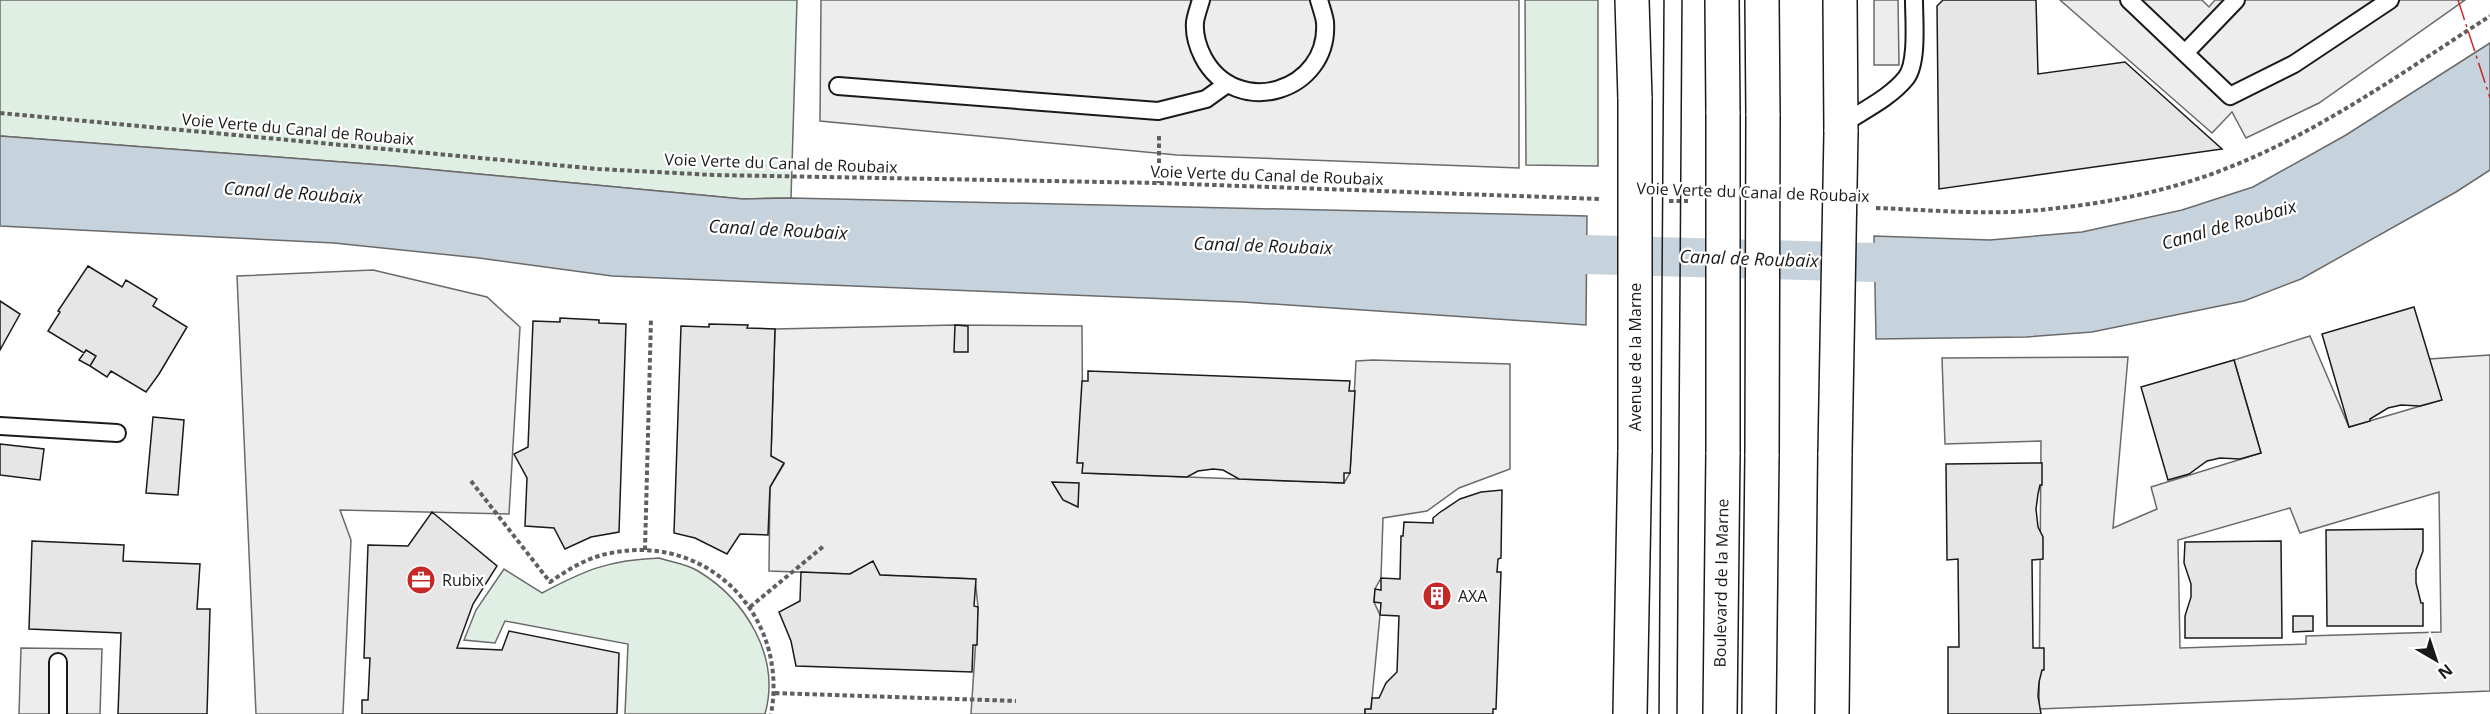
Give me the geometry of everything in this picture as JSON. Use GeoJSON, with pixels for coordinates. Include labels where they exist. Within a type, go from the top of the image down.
{"type":"FeatureCollection","features":[{"type":"Feature","properties":{"kind":"main road","name":"Avenue de la Marne"},"geometry":{"type":"LineString","coordinates":[[1630,714],[1635,450],[1635,99],[1632,0]]}},
{"type":"Feature","properties":{"kind":"main road","name":"Boulevard de la Marne"},"geometry":{"type":"LineString","coordinates":[[1720,714],[1723,452],[1722,0]]}},
{"type":"Feature","properties":{"kind":"main road"},"geometry":{"type":"LineString","coordinates":[[1759,714],[1762,454],[1762,0]]}},
{"type":"Feature","properties":{"kind":"main road"},"geometry":{"type":"LineString","coordinates":[[1832,714],[1841,129],[1840,0]]}},
{"type":"Feature","properties":{"kind":"lane"},"geometry":{"type":"LineString","coordinates":[[1202,0],[1195,23],[1198,47],[1209,68],[1227,84],[1250,93],[1273,92],[1296,83],[1313,66],[1323,45],[1325,21],[1318,0]]}},
{"type":"Feature","properties":{"kind":"lane"},"geometry":{"type":"LineString","coordinates":[[1841,129],[1907,78],[1913,58],[1914,0]]}},
{"type":"Feature","properties":{"kind":"lane"},"geometry":{"type":"LineString","coordinates":[[2130,0],[2230,96],[2294,64],[2390,0]]}},
{"type":"Feature","properties":{"kind":"lane"},"geometry":{"type":"LineString","coordinates":[[2186,52],[2236,0]]}},
{"type":"Feature","properties":{"kind":"lane"},"geometry":{"type":"LineString","coordinates":[[838,86],[1158,111],[1206,99],[1227,84]]}},
{"type":"Feature","properties":{"kind":"lane"},"geometry":{"type":"LineString","coordinates":[[0,426],[117,433]]}},
{"type":"Feature","properties":{"kind":"lane"},"geometry":{"type":"LineString","coordinates":[[58,662],[58,714]]}},
{"type":"Feature","properties":{"kind":"path","name":"Voie Verte du Canal de Roubaix"},"geometry":{"type":"LineString","coordinates":[[1874,208],[2018,211],[2048,209],[2145,193],[2193,180],[2230,167],[2320,123],[2490,16]]}},
{"type":"Feature","properties":{"kind":"path"},"geometry":{"type":"LineString","coordinates":[[1158,111],[1159,183]]}},
{"type":"Feature","properties":{"kind":"path","name":"Voie Verte du Canal de Roubaix"},"geometry":{"type":"LineString","coordinates":[[0,113],[598,169],[714,175],[1159,183],[1604,199]]}},
{"type":"Feature","properties":{"kind":"path","name":"Voie Verte du Canal de Roubaix"},"geometry":{"type":"LineString","coordinates":[[1663,201],[1698,202]]}},
{"type":"Feature","properties":{"kind":"path"},"geometry":{"type":"LineString","coordinates":[[645,550],[651,319]]}},
{"type":"Feature","properties":{"kind":"path"},"geometry":{"type":"LineString","coordinates":[[471,481],[550,582],[578,563],[611,553],[645,550],[685,558],[721,577],[750,607],[765,633],[773,662],[775,693],[771,714]]}},
{"type":"Feature","properties":{"kind":"path"},"geometry":{"type":"LineString","coordinates":[[750,607],[825,545]]}},
{"type":"Feature","properties":{"kind":"path"},"geometry":{"type":"LineString","coordinates":[[775,693],[1016,701]]}},
{"type":"Feature","properties":{"kind":"green space"},"geometry":{"type":"Polygon","coordinates":[[[0,0],[797,0],[791,198],[743,199],[394,166],[0,136],[0,0]]]}},
{"type":"Feature","properties":{"kind":"green space"},"geometry":{"type":"Polygon","coordinates":[[[1525,0],[1598,0],[1598,166],[1526,165],[1525,0]]]}},
{"type":"Feature","properties":{"kind":"green space"},"geometry":{"type":"Polygon","coordinates":[[[659,558],[698,571],[715,583],[745,614],[756,632],[768,672],[769,693],[765,714],[625,714],[628,644],[505,621],[495,643],[464,640],[476,610],[504,569],[542,593],[571,578],[611,564],[659,558]]]}},
{"type":"Feature","properties":{"kind":"shaded area"},"geometry":{"type":"Polygon","coordinates":[[[821,0],[1519,0],[1519,168],[1177,155],[820,121],[821,0]]]}},
{"type":"Feature","properties":{"kind":"shaded area"},"geometry":{"type":"Polygon","coordinates":[[[1874,0],[1898,0],[1899,65],[1874,65],[1874,0]]]}},
{"type":"Feature","properties":{"kind":"shaded area"},"geometry":{"type":"Polygon","coordinates":[[[2060,0],[2202,0],[2209,7],[2215,0],[2465,0],[2319,103],[2246,138],[2232,112],[2212,133],[2060,0]]]}},
{"type":"Feature","properties":{"kind":"shaded area"},"geometry":{"type":"Polygon","coordinates":[[[373,270],[487,297],[520,327],[509,514],[340,510],[351,540],[343,714],[256,714],[237,276],[373,270]]]}},
{"type":"Feature","properties":{"kind":"shaded area"},"geometry":{"type":"Polygon","coordinates":[[[955,325],[1082,326],[1083,473],[1344,483],[1350,473],[1356,361],[1373,360],[1510,364],[1510,469],[1459,488],[1427,511],[1383,518],[1381,578],[1375,589],[1374,602],[1380,615],[1371,709],[1365,710],[1365,714],[971,714],[978,607],[975,579],[880,575],[872,562],[850,574],[769,571],[770,487],[784,464],[771,456],[775,329],[955,325]]]}},
{"type":"Feature","properties":{"kind":"shaded area"},"geometry":{"type":"Polygon","coordinates":[[[2310,336],[2349,427],[2441,400],[2429,359],[2490,355],[2490,691],[2039,709],[2041,441],[1945,444],[1942,358],[2128,357],[2113,528],[2157,509],[2151,487],[2261,453],[2234,360],[2310,336]],[[2439,492],[2300,533],[2290,508],[2178,540],[2180,648],[2306,644],[2306,636],[2441,632],[2439,492]]]}},
{"type":"Feature","properties":{"kind":"shaded area"},"geometry":{"type":"Polygon","coordinates":[[[21,648],[102,649],[100,714],[19,714],[21,648]]]}},
{"type":"Feature","properties":{"kind":"water"},"geometry":{"type":"Polygon","coordinates":[[[2490,43],[2490,170],[2456,192],[2301,279],[2244,301],[2092,332],[2026,337],[1876,339],[1874,236],[1990,240],[2082,232],[2182,210],[2253,187],[2346,135],[2490,43]]]}},
{"type":"Feature","properties":{"kind":"water"},"geometry":{"type":"Polygon","coordinates":[[[0,136],[394,166],[743,199],[791,198],[1587,216],[1586,325],[1243,302],[612,276],[479,258],[334,243],[0,226],[0,136]]]}},
{"type":"Feature","properties":{"kind":"building"},"geometry":{"type":"Polygon","coordinates":[[[1943,0],[2036,0],[2038,74],[2125,62],[2222,149],[1939,189],[1937,6],[1943,0]]]}},
{"type":"Feature","properties":{"kind":"building"},"geometry":{"type":"Polygon","coordinates":[[[88,266],[122,287],[126,280],[157,299],[153,306],[187,327],[146,392],[111,371],[107,377],[90,366],[96,356],[86,350],[84,353],[48,331],[60,312],[58,311],[88,266]]]}},
{"type":"Feature","properties":{"kind":"building"},"geometry":{"type":"Polygon","coordinates":[[[0,301],[20,314],[0,350],[0,301]]]}},
{"type":"Feature","properties":{"kind":"building"},"geometry":{"type":"Polygon","coordinates":[[[2414,307],[2442,400],[2420,406],[2401,405],[2388,408],[2370,421],[2349,427],[2322,334],[2414,307]]]}},
{"type":"Feature","properties":{"kind":"building"},"geometry":{"type":"Polygon","coordinates":[[[560,318],[626,324],[619,532],[591,537],[565,549],[554,528],[525,526],[527,478],[514,454],[528,447],[533,321],[560,322],[560,318]]]}},
{"type":"Feature","properties":{"kind":"building"},"geometry":{"type":"Polygon","coordinates":[[[709,324],[748,325],[747,328],[775,329],[771,456],[784,463],[770,487],[768,535],[740,534],[727,554],[695,538],[674,533],[681,326],[709,327],[709,324]]]}},
{"type":"Feature","properties":{"kind":"building"},"geometry":{"type":"Polygon","coordinates":[[[955,325],[968,326],[968,352],[954,352],[955,325]]]}},
{"type":"Feature","properties":{"kind":"building"},"geometry":{"type":"Polygon","coordinates":[[[86,350],[96,356],[90,366],[79,360],[86,350]]]}},
{"type":"Feature","properties":{"kind":"building"},"geometry":{"type":"Polygon","coordinates":[[[2234,360],[2261,453],[2240,459],[2220,458],[2207,461],[2189,474],[2168,480],[2141,387],[2234,360]]]}},
{"type":"Feature","properties":{"kind":"building"},"geometry":{"type":"Polygon","coordinates":[[[1088,371],[1350,381],[1349,391],[1355,391],[1350,473],[1344,473],[1344,483],[1239,479],[1223,470],[1213,469],[1198,471],[1187,477],[1082,473],[1083,463],[1077,463],[1082,381],[1088,381],[1088,371]]]}},
{"type":"Feature","properties":{"kind":"building"},"geometry":{"type":"Polygon","coordinates":[[[153,417],[184,420],[178,495],[146,493],[153,417]]]}},
{"type":"Feature","properties":{"kind":"building"},"geometry":{"type":"Polygon","coordinates":[[[0,444],[44,449],[40,480],[0,475],[0,444]]]}},
{"type":"Feature","properties":{"kind":"building"},"geometry":{"type":"Polygon","coordinates":[[[2042,463],[2042,485],[2040,485],[2036,509],[2038,527],[2043,537],[2043,559],[2032,560],[2033,648],[2044,648],[2044,670],[2042,670],[2039,682],[2038,696],[2041,714],[1948,714],[1948,647],[1959,647],[1958,559],[1947,560],[1946,464],[2042,463]]]}},
{"type":"Feature","properties":{"kind":"building"},"geometry":{"type":"Polygon","coordinates":[[[1052,482],[1079,483],[1078,507],[1063,500],[1052,482]]]}},
{"type":"Feature","properties":{"kind":"building","name":"AXA"},"geometry":{"type":"Polygon","coordinates":[[[1502,490],[1501,558],[1498,559],[1497,572],[1501,572],[1496,709],[1493,709],[1493,714],[1365,714],[1365,709],[1371,709],[1372,698],[1379,698],[1386,683],[1397,672],[1399,616],[1380,615],[1381,603],[1374,602],[1375,589],[1381,590],[1381,578],[1400,579],[1401,536],[1403,536],[1404,522],[1433,523],[1433,518],[1460,499],[1481,492],[1502,490]]]}},
{"type":"Feature","properties":{"kind":"building"},"geometry":{"type":"Polygon","coordinates":[[[432,512],[497,566],[473,604],[457,648],[502,650],[509,631],[619,653],[617,714],[362,714],[362,700],[368,700],[370,658],[364,658],[368,545],[408,546],[432,512]]]}},
{"type":"Feature","properties":{"kind":"building"},"geometry":{"type":"Polygon","coordinates":[[[2423,529],[2423,551],[2416,570],[2416,583],[2421,603],[2423,603],[2423,626],[2327,626],[2326,530],[2423,529]]]}},
{"type":"Feature","properties":{"kind":"building"},"geometry":{"type":"Polygon","coordinates":[[[32,541],[124,545],[123,561],[200,564],[197,609],[210,609],[207,714],[118,714],[121,633],[29,629],[32,541]]]}},
{"type":"Feature","properties":{"kind":"building"},"geometry":{"type":"Polygon","coordinates":[[[2281,541],[2282,638],[2185,638],[2185,616],[2191,597],[2191,584],[2184,563],[2185,542],[2281,541]]]}},
{"type":"Feature","properties":{"kind":"building"},"geometry":{"type":"Polygon","coordinates":[[[873,561],[880,575],[976,579],[974,606],[978,607],[977,645],[973,645],[972,672],[796,666],[791,641],[779,612],[800,601],[801,572],[850,574],[873,561]]]}},
{"type":"Feature","properties":{"kind":"building"},"geometry":{"type":"Polygon","coordinates":[[[2293,616],[2313,616],[2313,631],[2293,632],[2293,616]]]}},
{"type":"Feature","properties":{"kind":"waterway","name":"Canal de Roubaix"},"geometry":{"type":"LineString","coordinates":[[1533,253],[1927,264]]}},
{"type":"Feature","properties":{"kind":"tram line"},"geometry":{"type":"LineString","coordinates":[[1659,714],[1664,0]]}},
{"type":"Feature","properties":{"kind":"tram line"},"geometry":{"type":"LineString","coordinates":[[1677,714],[1682,0]]}},
{"type":"Feature","properties":{"kind":"power"},"geometry":{"type":"LineString","coordinates":[[2458,0],[2490,98]]}},
{"type":"Feature","properties":{"kind":"place","name":"Rubix"},"geometry":{"type":"Point","coordinates":[421,580]}},
{"type":"Feature","properties":{"kind":"place","name":"AXA"},"geometry":{"type":"Point","coordinates":[1437,596]}}]}
